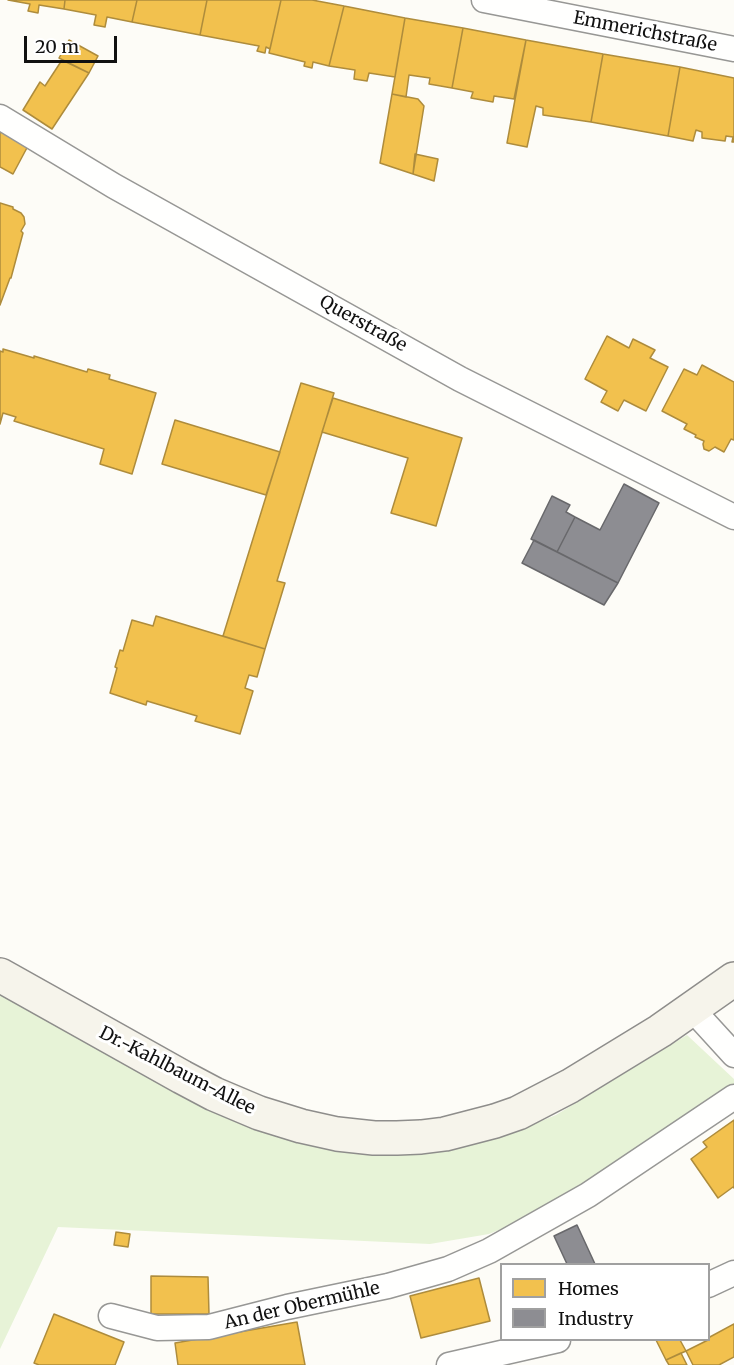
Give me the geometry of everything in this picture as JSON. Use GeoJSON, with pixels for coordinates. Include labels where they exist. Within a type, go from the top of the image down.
{"type":"FeatureCollection","features":[{"type":"Feature","properties":{"kind":"main road","name":"Dr.-Kahlbaum-Allee"},"geometry":{"type":"LineString","coordinates":[[0,975],[141,1055],[230,1101],[300,1126],[337,1134],[374,1138],[445,1134],[495,1122],[518,1113],[570,1086],[660,1031],[734,979]]}},
{"type":"Feature","properties":{"kind":"street","name":"Emmerichstraße"},"geometry":{"type":"LineString","coordinates":[[484,0],[734,50]]}},
{"type":"Feature","properties":{"kind":"street","name":"Querstraße"},"geometry":{"type":"LineString","coordinates":[[0,117],[114,186],[460,379],[734,517]]}},
{"type":"Feature","properties":{"kind":"street"},"geometry":{"type":"LineString","coordinates":[[692,1009],[734,1055]]}},
{"type":"Feature","properties":{"kind":"street","name":"An der Obermühle"},"geometry":{"type":"LineString","coordinates":[[111,1316],[157,1328],[209,1327],[287,1307],[388,1286],[448,1269],[489,1251],[588,1195],[734,1096]]}},
{"type":"Feature","properties":{"kind":"street"},"geometry":{"type":"LineString","coordinates":[[710,1284],[734,1273]]}},
{"type":"Feature","properties":{"kind":"street"},"geometry":{"type":"LineString","coordinates":[[449,1365],[554,1341]]}},
{"type":"Feature","properties":{"kind":"green space"},"geometry":{"type":"Polygon","coordinates":[[[0,991],[211,1109],[433,1149],[504,1136],[556,1115],[687,1035],[734,1079],[734,1089],[535,1215],[489,1234],[430,1244],[58,1227],[0,1349],[0,991]]]}},
{"type":"Feature","properties":{"kind":"building: Homes"},"geometry":{"type":"Polygon","coordinates":[[[8,0],[65,0],[64,9],[39,5],[38,13],[28,11],[30,4],[8,0]]]}},
{"type":"Feature","properties":{"kind":"building: Homes"},"geometry":{"type":"Polygon","coordinates":[[[65,0],[137,0],[132,22],[107,17],[105,27],[94,25],[96,15],[64,9],[65,0]]]}},
{"type":"Feature","properties":{"kind":"building: Homes"},"geometry":{"type":"Polygon","coordinates":[[[137,0],[207,0],[200,35],[132,22],[137,0]]]}},
{"type":"Feature","properties":{"kind":"building: Homes"},"geometry":{"type":"Polygon","coordinates":[[[207,0],[281,0],[270,49],[266,47],[265,53],[257,51],[259,46],[200,35],[207,0]]]}},
{"type":"Feature","properties":{"kind":"building: Homes"},"geometry":{"type":"Polygon","coordinates":[[[281,0],[312,0],[344,6],[329,66],[313,62],[312,68],[304,66],[305,62],[269,53],[281,0]]]}},
{"type":"Feature","properties":{"kind":"building: Homes"},"geometry":{"type":"Polygon","coordinates":[[[344,6],[405,18],[395,77],[369,73],[367,81],[354,79],[355,70],[329,66],[344,6]]]}},
{"type":"Feature","properties":{"kind":"building: Homes"},"geometry":{"type":"Polygon","coordinates":[[[405,18],[463,28],[452,88],[429,84],[430,78],[409,75],[406,97],[392,94],[405,18]]]}},
{"type":"Feature","properties":{"kind":"building: Homes"},"geometry":{"type":"Polygon","coordinates":[[[463,28],[526,40],[514,99],[494,96],[493,102],[471,98],[473,92],[452,88],[463,28]]]}},
{"type":"Feature","properties":{"kind":"building: Homes"},"geometry":{"type":"Polygon","coordinates":[[[69,40],[98,56],[89,73],[59,58],[69,40]]]}},
{"type":"Feature","properties":{"kind":"building: Homes"},"geometry":{"type":"Polygon","coordinates":[[[526,40],[603,54],[591,122],[543,115],[543,108],[536,106],[527,147],[507,143],[526,40]]]}},
{"type":"Feature","properties":{"kind":"building: Homes"},"geometry":{"type":"Polygon","coordinates":[[[603,54],[680,67],[668,136],[591,122],[603,54]]]}},
{"type":"Feature","properties":{"kind":"building: Homes"},"geometry":{"type":"Polygon","coordinates":[[[62,60],[89,73],[52,129],[23,110],[40,82],[45,86],[62,60]]]}},
{"type":"Feature","properties":{"kind":"building: Homes"},"geometry":{"type":"Polygon","coordinates":[[[680,67],[734,78],[734,142],[732,142],[733,137],[726,136],[725,141],[702,138],[702,132],[696,130],[693,141],[668,136],[680,67]]]}},
{"type":"Feature","properties":{"kind":"building: Homes"},"geometry":{"type":"Polygon","coordinates":[[[392,94],[418,99],[424,106],[413,174],[380,163],[392,94]]]}},
{"type":"Feature","properties":{"kind":"building: Homes"},"geometry":{"type":"Polygon","coordinates":[[[0,129],[29,144],[13,174],[0,167],[0,129]]]}},
{"type":"Feature","properties":{"kind":"building: Homes"},"geometry":{"type":"Polygon","coordinates":[[[415,154],[438,159],[434,181],[413,174],[415,154]]]}},
{"type":"Feature","properties":{"kind":"building: Homes"},"geometry":{"type":"Polygon","coordinates":[[[0,203],[13,207],[21,213],[25,224],[21,231],[23,233],[11,278],[0,305],[0,203]]]}},
{"type":"Feature","properties":{"kind":"building: Homes"},"geometry":{"type":"Polygon","coordinates":[[[607,336],[629,348],[633,339],[655,350],[650,358],[668,367],[646,411],[624,400],[618,411],[601,402],[607,391],[585,379],[607,336]]]}},
{"type":"Feature","properties":{"kind":"building: Homes"},"geometry":{"type":"Polygon","coordinates":[[[3,349],[87,372],[88,369],[110,375],[109,379],[156,393],[132,474],[100,464],[104,449],[14,421],[16,417],[3,413],[0,424],[0,351],[3,352],[3,349]]]}},
{"type":"Feature","properties":{"kind":"building: Homes"},"geometry":{"type":"Polygon","coordinates":[[[702,365],[734,382],[734,440],[731,439],[724,452],[715,447],[709,451],[704,449],[704,441],[684,429],[687,424],[662,411],[684,369],[697,375],[702,365]]]}},
{"type":"Feature","properties":{"kind":"building: Homes"},"geometry":{"type":"Polygon","coordinates":[[[301,383],[334,393],[277,581],[285,583],[265,649],[223,636],[301,383]]]}},
{"type":"Feature","properties":{"kind":"building: Homes"},"geometry":{"type":"Polygon","coordinates":[[[333,398],[462,438],[436,526],[391,513],[408,458],[322,432],[333,398]]]}},
{"type":"Feature","properties":{"kind":"building: Homes"},"geometry":{"type":"Polygon","coordinates":[[[175,420],[280,452],[266,495],[162,464],[175,420]]]}},
{"type":"Feature","properties":{"kind":"building: Homes"},"geometry":{"type":"Polygon","coordinates":[[[156,616],[265,649],[257,677],[249,675],[245,688],[253,691],[240,734],[195,721],[197,716],[147,701],[146,705],[110,693],[120,650],[123,651],[132,620],[153,626],[156,616]]]}},
{"type":"Feature","properties":{"kind":"building: Homes"},"geometry":{"type":"Polygon","coordinates":[[[734,1120],[734,1188],[718,1198],[691,1159],[707,1147],[703,1142],[734,1120]]]}},
{"type":"Feature","properties":{"kind":"building: Homes"},"geometry":{"type":"Polygon","coordinates":[[[116,1232],[130,1234],[128,1247],[114,1245],[116,1232]]]}},
{"type":"Feature","properties":{"kind":"building: Homes"},"geometry":{"type":"Polygon","coordinates":[[[151,1276],[208,1277],[209,1314],[151,1314],[151,1276]]]}},
{"type":"Feature","properties":{"kind":"building: Homes"},"geometry":{"type":"Polygon","coordinates":[[[479,1278],[490,1321],[421,1338],[410,1296],[479,1278]]]}},
{"type":"Feature","properties":{"kind":"building: Homes"},"geometry":{"type":"Polygon","coordinates":[[[54,1314],[124,1342],[115,1365],[39,1365],[34,1363],[54,1314]]]}},
{"type":"Feature","properties":{"kind":"building: Homes"},"geometry":{"type":"Polygon","coordinates":[[[297,1322],[305,1365],[178,1365],[175,1343],[297,1322]]]}},
{"type":"Feature","properties":{"kind":"building: Homes"},"geometry":{"type":"Polygon","coordinates":[[[734,1324],[734,1357],[719,1365],[693,1365],[686,1351],[710,1341],[710,1337],[734,1324]]]}},
{"type":"Feature","properties":{"kind":"building: Homes"},"geometry":{"type":"Polygon","coordinates":[[[656,1341],[681,1341],[686,1351],[666,1360],[656,1341]]]}},
{"type":"Feature","properties":{"kind":"building: Homes"},"geometry":{"type":"Polygon","coordinates":[[[681,1353],[687,1365],[669,1365],[666,1360],[681,1353]]]}},
{"type":"Feature","properties":{"kind":"building: Industry"},"geometry":{"type":"Polygon","coordinates":[[[624,484],[659,503],[618,583],[557,552],[575,517],[600,530],[624,484]]]}},
{"type":"Feature","properties":{"kind":"building: Industry"},"geometry":{"type":"Polygon","coordinates":[[[552,496],[570,505],[566,512],[575,517],[557,552],[531,539],[552,496]]]}},
{"type":"Feature","properties":{"kind":"building: Industry"},"geometry":{"type":"Polygon","coordinates":[[[534,540],[618,583],[604,605],[522,563],[534,540]]]}},
{"type":"Feature","properties":{"kind":"building: Industry"},"geometry":{"type":"Polygon","coordinates":[[[577,1225],[595,1263],[567,1263],[554,1236],[577,1225]]]}}]}
